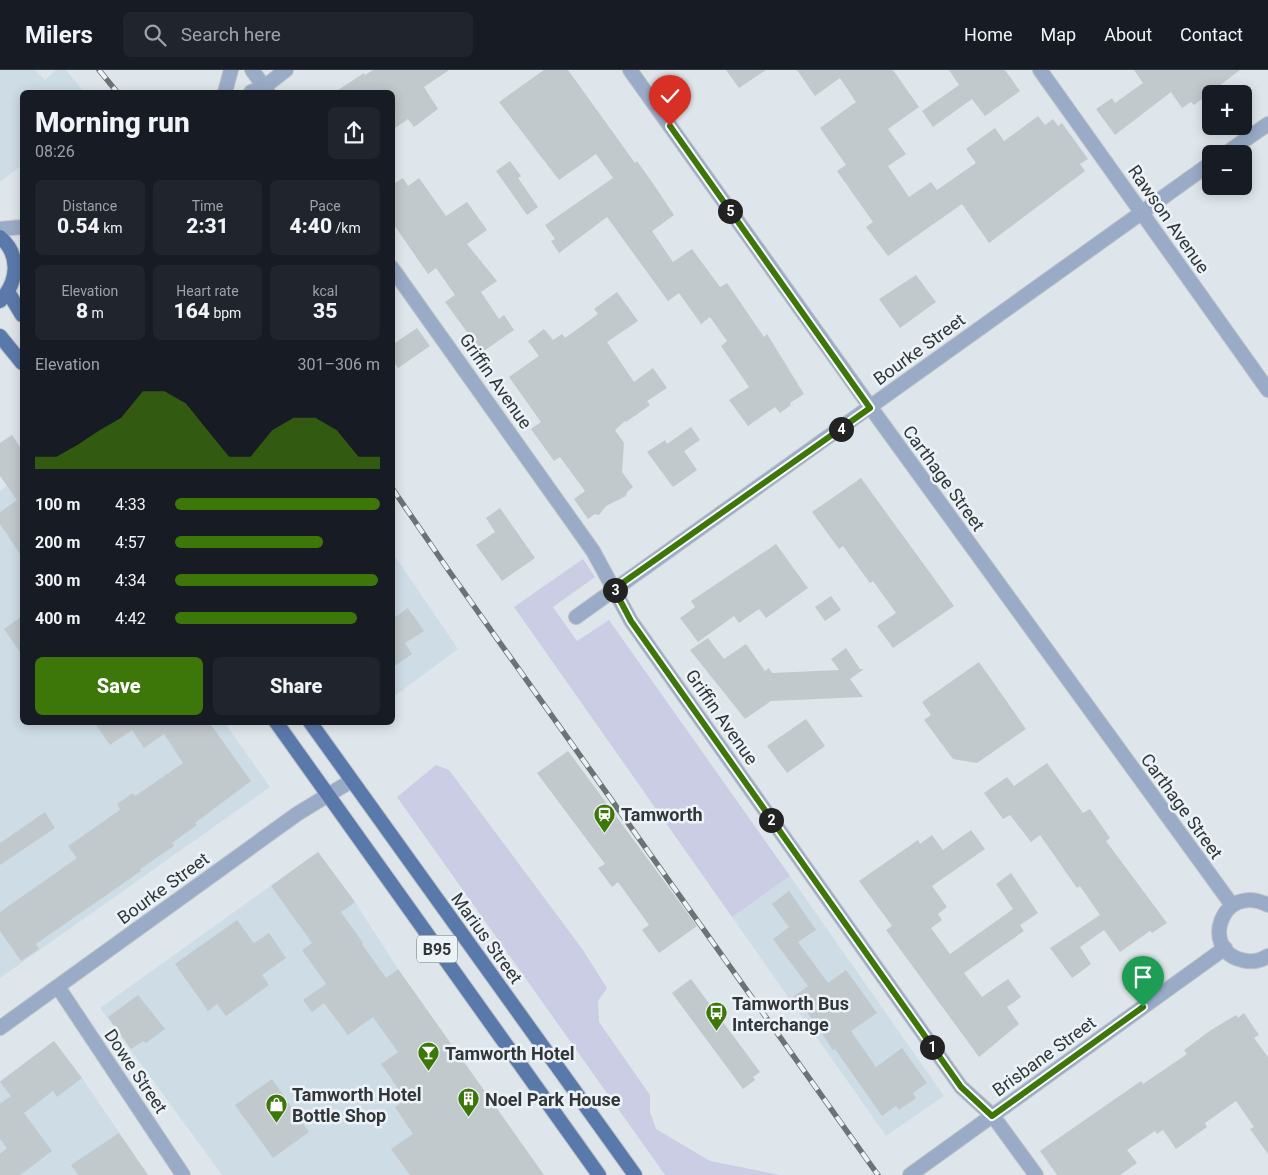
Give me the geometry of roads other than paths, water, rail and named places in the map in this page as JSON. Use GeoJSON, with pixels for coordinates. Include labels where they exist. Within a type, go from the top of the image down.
{"type":"FeatureCollection","features":[{"type":"Feature","properties":{"kind":"main road"},"geometry":{"type":"LineString","coordinates":[[0,237],[11,250],[14,259],[7,292],[20,312]]}},
{"type":"Feature","properties":{"kind":"main road"},"geometry":{"type":"LineString","coordinates":[[0,336],[20,361]]}},
{"type":"Feature","properties":{"kind":"main road","name":"B95"},"geometry":{"type":"LineString","coordinates":[[278,725],[599,1175]]}},
{"type":"Feature","properties":{"kind":"main road","name":"Marius Street"},"geometry":{"type":"LineString","coordinates":[[312,725],[350,781],[634,1175]]}},
{"type":"Feature","properties":{"kind":"street"},"geometry":{"type":"LineString","coordinates":[[226,90],[231,70]]}},
{"type":"Feature","properties":{"kind":"street"},"geometry":{"type":"LineString","coordinates":[[252,70],[261,90]]}},
{"type":"Feature","properties":{"kind":"street"},"geometry":{"type":"LineString","coordinates":[[262,90],[286,70]]}},
{"type":"Feature","properties":{"kind":"street","name":"Carthage Street"},"geometry":{"type":"LineString","coordinates":[[630,70],[870,408],[1232,905]]}},
{"type":"Feature","properties":{"kind":"street","name":"Rawson Avenue"},"geometry":{"type":"LineString","coordinates":[[1040,70],[1268,390]]}},
{"type":"Feature","properties":{"kind":"street"},"geometry":{"type":"LineString","coordinates":[[1238,145],[1268,124]]}},
{"type":"Feature","properties":{"kind":"street","name":"Bourke Street"},"geometry":{"type":"LineString","coordinates":[[576,618],[1202,169]]}},
{"type":"Feature","properties":{"kind":"street"},"geometry":{"type":"LineString","coordinates":[[0,229],[20,227]]}},
{"type":"Feature","properties":{"kind":"street","name":"Griffin Avenue"},"geometry":{"type":"LineString","coordinates":[[395,272],[593,551],[631,621],[961,1087],[992,1116],[1036,1175]]}},
{"type":"Feature","properties":{"kind":"street"},"geometry":{"type":"LineString","coordinates":[[7,292],[20,273]]}},
{"type":"Feature","properties":{"kind":"street","name":"Bourke Street"},"geometry":{"type":"LineString","coordinates":[[0,1028],[297,814],[350,781]]}},
{"type":"Feature","properties":{"kind":"street"},"geometry":{"type":"LineString","coordinates":[[1267,958],[1258,961],[1239,960],[1224,948],[1220,940],[1220,921],[1232,905],[1250,899],[1268,905]]}},
{"type":"Feature","properties":{"kind":"street","name":"Brisbane Street"},"geometry":{"type":"LineString","coordinates":[[910,1175],[1224,948]]}},
{"type":"Feature","properties":{"kind":"street","name":"Dowe Street"},"geometry":{"type":"LineString","coordinates":[[58,987],[183,1175]]}},
{"type":"Feature","properties":{"kind":"railway"},"geometry":{"type":"LineString","coordinates":[[99,70],[115,90]]}},
{"type":"Feature","properties":{"kind":"railway"},"geometry":{"type":"LineString","coordinates":[[395,492],[878,1175]]}},
{"type":"Feature","properties":{"kind":"place","name":"Tamworth"},"geometry":{"type":"Point","coordinates":[605,833]}},
{"type":"Feature","properties":{"kind":"place","name":"Tamworth Bus Interchange"},"geometry":{"type":"Point","coordinates":[716,1032]}},
{"type":"Feature","properties":{"kind":"place","name":"Tamworth Hotel"},"geometry":{"type":"Point","coordinates":[429,1072]}},
{"type":"Feature","properties":{"kind":"place","name":"Noel Park House"},"geometry":{"type":"Point","coordinates":[469,1118]}},
{"type":"Feature","properties":{"kind":"place","name":"Tamworth Hotel Bottle Shop"},"geometry":{"type":"Point","coordinates":[276,1123]}}]}
